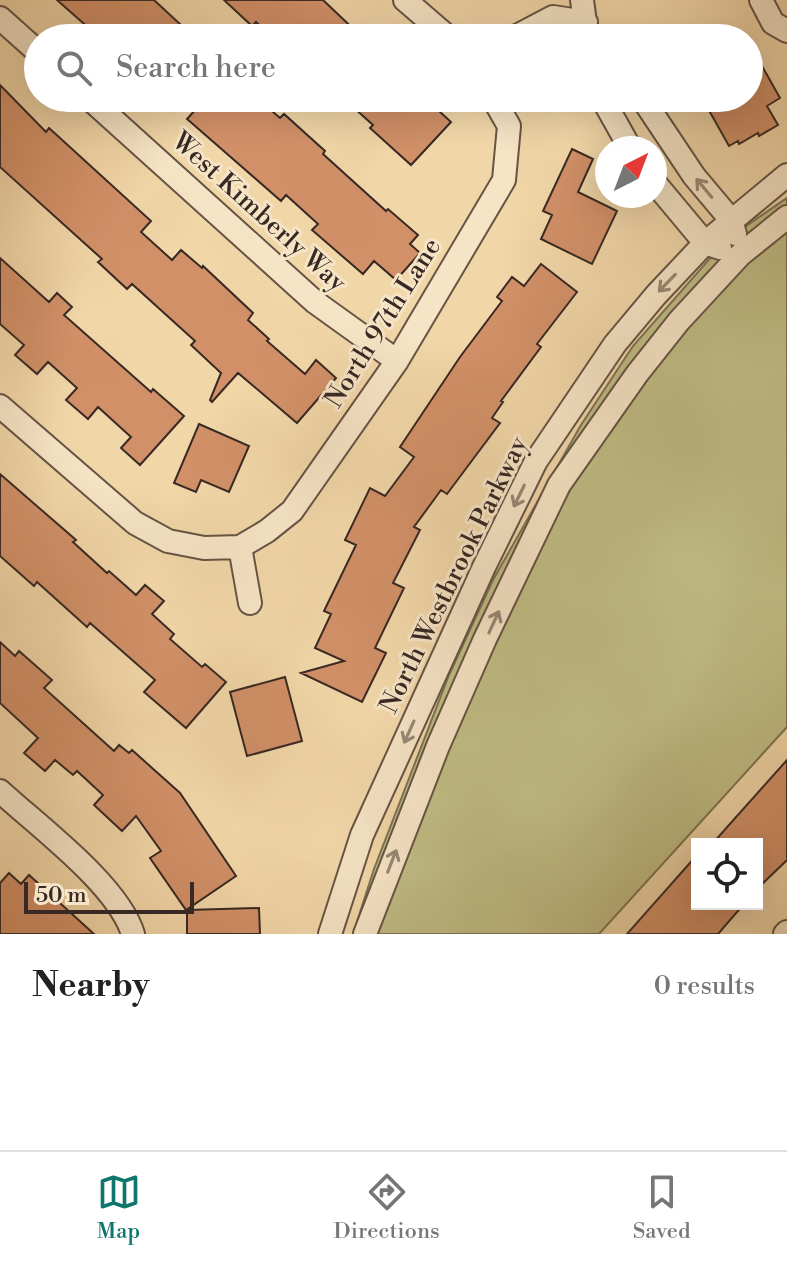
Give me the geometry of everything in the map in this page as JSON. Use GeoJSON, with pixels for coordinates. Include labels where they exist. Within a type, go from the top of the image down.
{"type":"FeatureCollection","features":[{"type":"Feature","properties":{"kind":"street"},"geometry":{"type":"LineString","coordinates":[[405,0],[433,24]]}},
{"type":"Feature","properties":{"kind":"street"},"geometry":{"type":"LineString","coordinates":[[761,0],[773,23],[787,31]]}},
{"type":"Feature","properties":{"kind":"street"},"geometry":{"type":"LineString","coordinates":[[540,24],[553,17],[579,24]]}},
{"type":"Feature","properties":{"kind":"street"},"geometry":{"type":"LineString","coordinates":[[0,18],[24,39]]}},
{"type":"Feature","properties":{"kind":"street","name":"West Kimberly Way"},"geometry":{"type":"LineString","coordinates":[[105,112],[315,302],[397,361]]}},
{"type":"Feature","properties":{"kind":"street","name":"North 97th Lane"},"geometry":{"type":"LineString","coordinates":[[240,547],[292,511],[397,361],[504,180],[509,126],[501,112]]}},
{"type":"Feature","properties":{"kind":"street"},"geometry":{"type":"LineString","coordinates":[[610,112],[623,136]]}},
{"type":"Feature","properties":{"kind":"street"},"geometry":{"type":"LineString","coordinates":[[651,112],[694,176],[731,220],[740,255]]}},
{"type":"Feature","properties":{"kind":"street","name":"North Westbrook Parkway"},"geometry":{"type":"LineString","coordinates":[[330,934],[362,835],[484,567],[536,461],[615,344],[656,295],[705,243],[787,175]]}},
{"type":"Feature","properties":{"kind":"street"},"geometry":{"type":"LineString","coordinates":[[667,197],[705,243],[740,255]]}},
{"type":"Feature","properties":{"kind":"street"},"geometry":{"type":"LineString","coordinates":[[365,934],[438,746],[559,485],[637,374],[679,321],[740,255],[787,217]]}},
{"type":"Feature","properties":{"kind":"street"},"geometry":{"type":"LineString","coordinates":[[0,406],[135,523],[168,541],[204,548],[240,547],[250,603]]}},
{"type":"Feature","properties":{"kind":"street"},"geometry":{"type":"LineString","coordinates":[[0,791],[109,890],[131,928]]}},
{"type":"Feature","properties":{"kind":"shaded area"},"geometry":{"type":"Polygon","coordinates":[[[787,198],[787,727],[599,934],[353,934],[374,869],[449,675],[493,580],[581,425],[633,346],[727,239],[787,198]]]}},
{"type":"Feature","properties":{"kind":"building"},"geometry":{"type":"Polygon","coordinates":[[[57,0],[154,0],[180,24],[84,24],[57,0]]]}},
{"type":"Feature","properties":{"kind":"building"},"geometry":{"type":"Polygon","coordinates":[[[224,0],[323,0],[348,24],[256,22],[250,24],[224,0]]]}},
{"type":"Feature","properties":{"kind":"building"},"geometry":{"type":"Polygon","coordinates":[[[763,68],[780,98],[767,106],[778,125],[759,136],[758,133],[729,146],[710,112],[763,112],[763,68]]]}},
{"type":"Feature","properties":{"kind":"building"},"geometry":{"type":"Polygon","coordinates":[[[0,85],[46,132],[49,128],[151,221],[141,232],[172,260],[181,250],[203,266],[253,313],[248,320],[269,339],[267,341],[305,374],[316,360],[336,378],[297,423],[238,373],[212,402],[210,400],[221,373],[191,345],[195,341],[132,284],[127,289],[98,262],[102,259],[0,167],[0,85]]]}},
{"type":"Feature","properties":{"kind":"building"},"geometry":{"type":"Polygon","coordinates":[[[193,112],[273,112],[280,118],[284,114],[386,211],[388,209],[418,235],[410,244],[420,253],[396,280],[374,261],[363,274],[312,230],[318,224],[286,195],[281,201],[187,119],[193,112]]]}},
{"type":"Feature","properties":{"kind":"building"},"geometry":{"type":"Polygon","coordinates":[[[359,112],[440,112],[451,122],[411,165],[370,128],[373,125],[359,112]]]}},
{"type":"Feature","properties":{"kind":"building"},"geometry":{"type":"Polygon","coordinates":[[[572,149],[593,159],[578,192],[595,200],[595,208],[617,211],[592,264],[541,239],[552,215],[543,211],[572,149]]]}},
{"type":"Feature","properties":{"kind":"building"},"geometry":{"type":"Polygon","coordinates":[[[0,258],[49,302],[57,293],[72,307],[64,315],[151,392],[153,389],[184,416],[140,465],[121,448],[131,437],[98,407],[88,419],[66,400],[77,388],[48,362],[37,374],[15,355],[24,345],[0,324],[0,258]]]}},
{"type":"Feature","properties":{"kind":"building"},"geometry":{"type":"Polygon","coordinates":[[[541,264],[577,292],[537,344],[541,347],[501,401],[492,418],[500,423],[447,494],[441,490],[414,527],[420,530],[393,583],[404,588],[375,648],[386,653],[362,702],[301,673],[344,661],[315,648],[331,614],[324,611],[356,545],[345,540],[370,488],[385,496],[414,457],[400,447],[502,301],[497,297],[512,277],[524,286],[541,264]]]}},
{"type":"Feature","properties":{"kind":"building"},"geometry":{"type":"Polygon","coordinates":[[[199,424],[249,446],[229,492],[201,480],[196,492],[174,483],[199,424]]]}},
{"type":"Feature","properties":{"kind":"building"},"geometry":{"type":"Polygon","coordinates":[[[0,474],[76,540],[73,542],[107,573],[109,571],[136,595],[145,585],[164,601],[152,614],[174,634],[170,639],[202,667],[205,664],[226,682],[186,728],[144,692],[155,680],[90,623],[87,627],[37,582],[34,586],[0,556],[0,474]]]}},
{"type":"Feature","properties":{"kind":"building"},"geometry":{"type":"Polygon","coordinates":[[[0,642],[15,656],[19,651],[52,680],[44,688],[114,751],[119,745],[129,753],[132,750],[180,793],[236,876],[186,910],[150,858],[161,851],[136,816],[122,831],[94,805],[103,795],[77,771],[73,775],[55,760],[45,771],[24,753],[38,738],[0,703],[0,642]]]}},
{"type":"Feature","properties":{"kind":"building"},"geometry":{"type":"Polygon","coordinates":[[[285,677],[302,741],[247,756],[230,692],[285,677]]]}},
{"type":"Feature","properties":{"kind":"building"},"geometry":{"type":"Polygon","coordinates":[[[787,760],[787,860],[763,883],[763,838],[717,838],[787,760]]]}},
{"type":"Feature","properties":{"kind":"building"},"geometry":{"type":"Polygon","coordinates":[[[691,862],[691,910],[739,910],[718,934],[627,934],[691,862]]]}},
{"type":"Feature","properties":{"kind":"building"},"geometry":{"type":"Polygon","coordinates":[[[9,873],[21,884],[29,875],[94,934],[0,934],[0,883],[9,873]]]}},
{"type":"Feature","properties":{"kind":"building"},"geometry":{"type":"Polygon","coordinates":[[[259,908],[260,934],[187,934],[187,910],[259,908]]]}}]}
